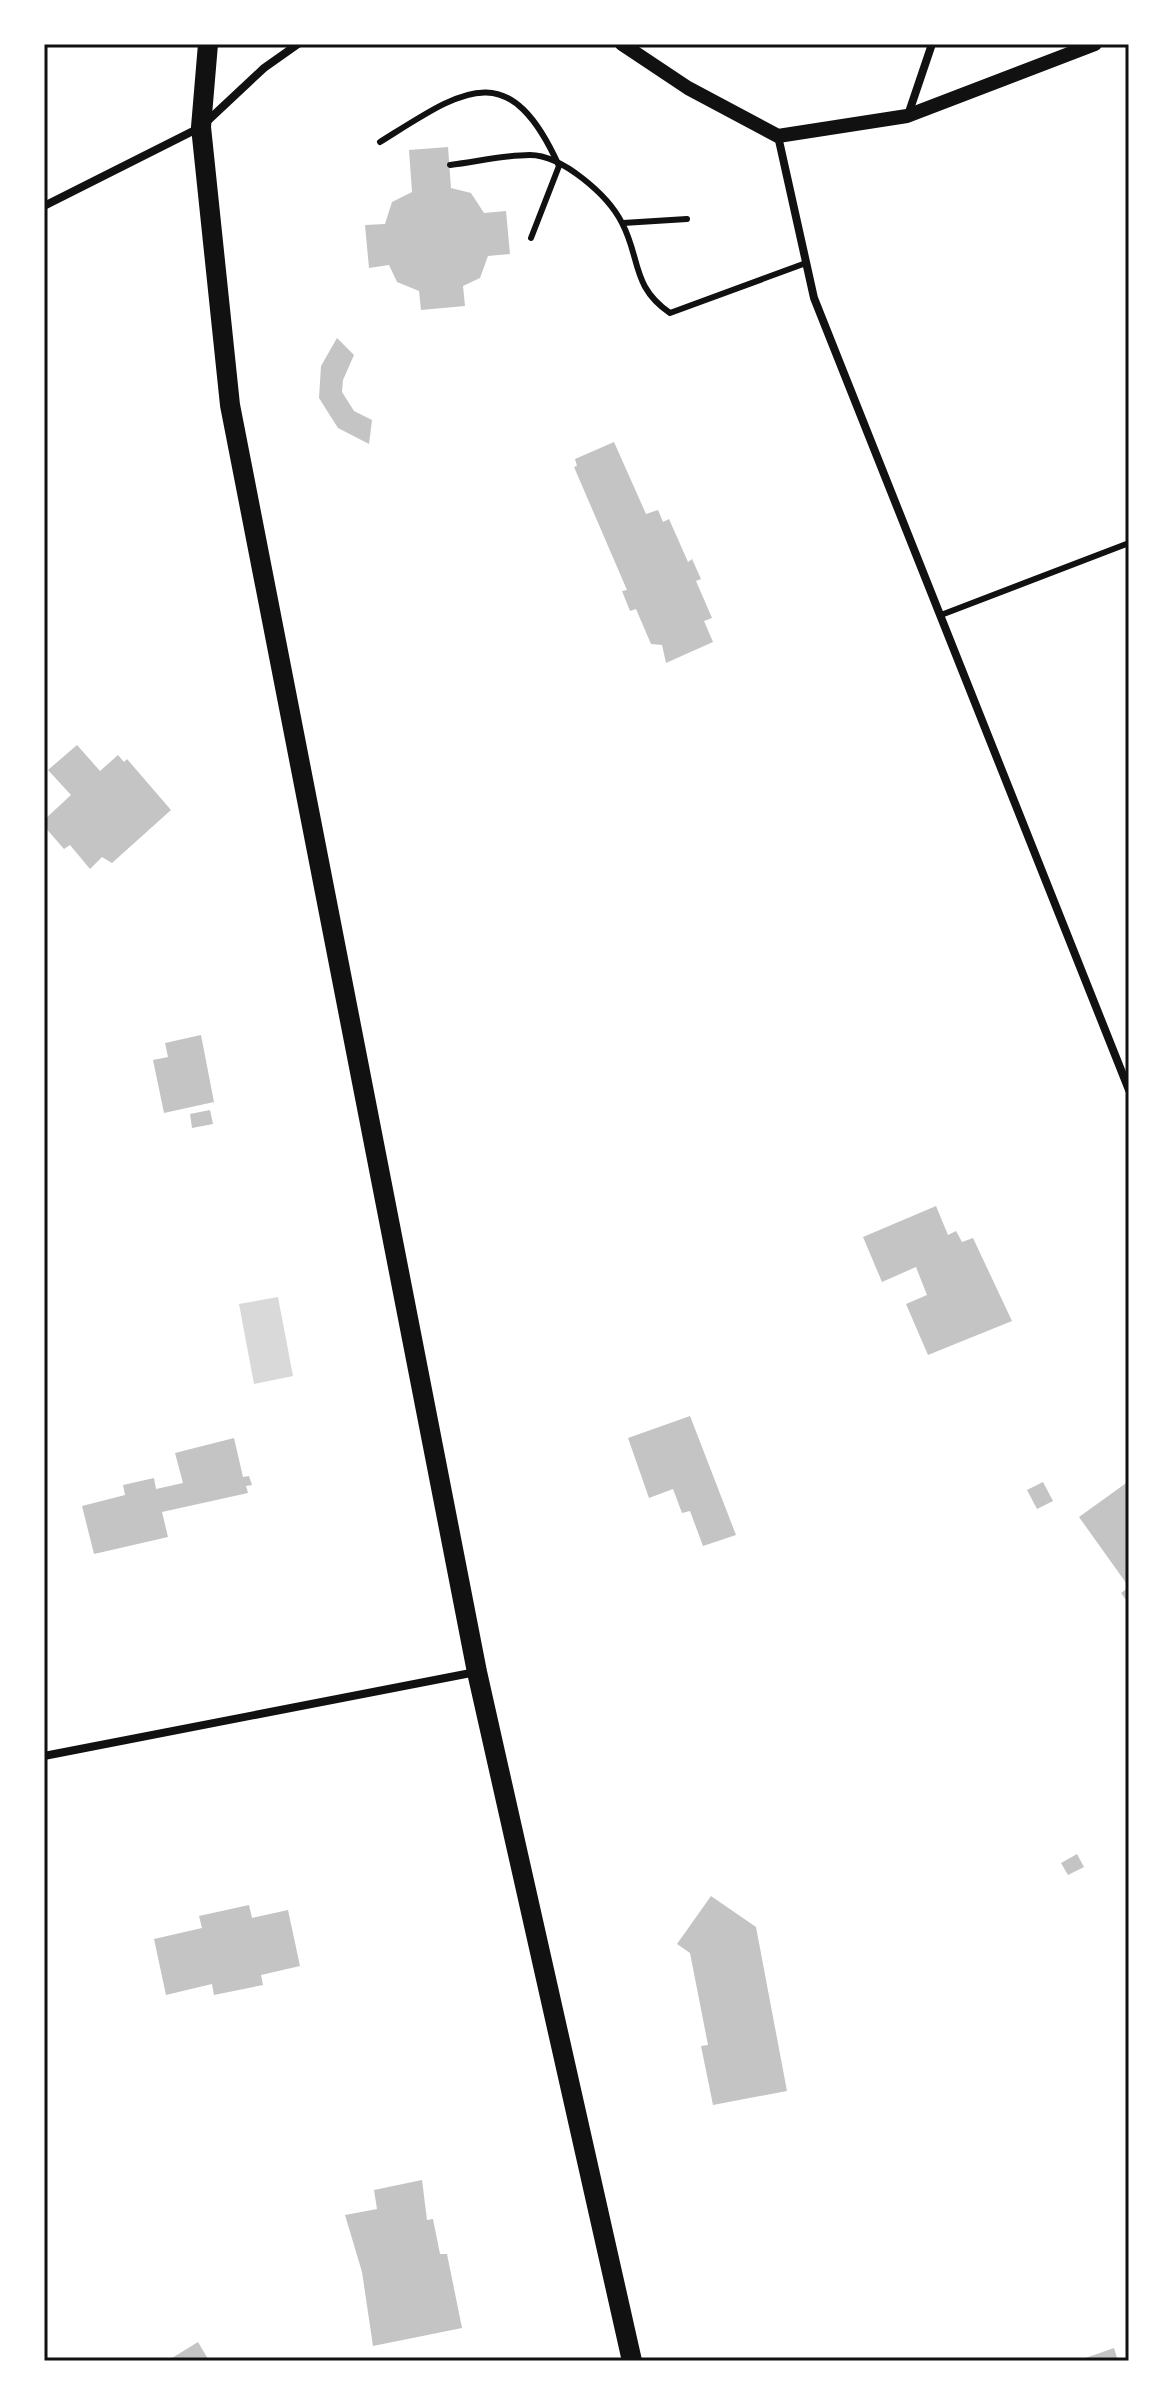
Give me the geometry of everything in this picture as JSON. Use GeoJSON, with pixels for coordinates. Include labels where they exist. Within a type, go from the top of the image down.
{"type":"FeatureCollection","features":[{"type":"Feature","properties":{"kind":"main road"},"geometry":{"type":"LineString","coordinates":[[208,44],[201,127],[230,405],[477,1672],[632,2361]]}},
{"type":"Feature","properties":{"kind":"street"},"geometry":{"type":"LineString","coordinates":[[44,206],[201,127],[264,68],[298,44]]}},
{"type":"Feature","properties":{"kind":"street"},"geometry":{"type":"LineString","coordinates":[[622,44],[688,88],[778,136],[907,116],[1095,44]]}},
{"type":"Feature","properties":{"kind":"street"},"geometry":{"type":"LineString","coordinates":[[907,116],[932,44]]}},
{"type":"Feature","properties":{"kind":"street"},"geometry":{"type":"LineString","coordinates":[[778,136],[814,298],[1129,1090]]}},
{"type":"Feature","properties":{"kind":"street"},"geometry":{"type":"LineString","coordinates":[[44,1756],[477,1672]]}},
{"type":"Feature","properties":{"kind":"lane"},"geometry":{"type":"LineString","coordinates":[[380,142],[466,92],[491,91],[522,106],[543,130],[559,166],[531,238]]}},
{"type":"Feature","properties":{"kind":"lane"},"geometry":{"type":"LineString","coordinates":[[450,165],[533,155],[577,173],[603,196],[623,223],[637,274],[653,301],[670,313],[806,263]]}},
{"type":"Feature","properties":{"kind":"lane"},"geometry":{"type":"LineString","coordinates":[[623,223],[687,219]]}},
{"type":"Feature","properties":{"kind":"lane"},"geometry":{"type":"LineString","coordinates":[[941,615],[1129,543]]}},
{"type":"Feature","properties":{"kind":"shaded area"},"geometry":{"type":"Polygon","coordinates":[[[278,1297],[293,1376],[254,1384],[239,1304],[278,1297]]]}},
{"type":"Feature","properties":{"kind":"building"},"geometry":{"type":"Polygon","coordinates":[[[448,147],[451,188],[471,193],[484,213],[506,211],[510,254],[488,256],[480,278],[463,286],[465,306],[421,310],[419,291],[397,282],[389,265],[369,268],[365,225],[385,224],[392,202],[412,192],[409,150],[448,147]]]}},
{"type":"Feature","properties":{"kind":"building"},"geometry":{"type":"Polygon","coordinates":[[[337,338],[354,355],[343,380],[342,392],[354,411],[372,420],[369,444],[338,428],[319,398],[321,366],[337,338]]]}},
{"type":"Feature","properties":{"kind":"building"},"geometry":{"type":"Polygon","coordinates":[[[614,442],[646,514],[658,510],[663,522],[669,519],[688,562],[692,559],[701,579],[696,581],[712,618],[704,621],[713,642],[666,663],[662,645],[651,644],[636,609],[630,611],[622,591],[627,590],[574,467],[577,466],[575,459],[614,442]]]}},
{"type":"Feature","properties":{"kind":"building"},"geometry":{"type":"Polygon","coordinates":[[[77,745],[100,771],[118,755],[124,762],[127,759],[171,810],[112,863],[102,857],[90,869],[70,845],[64,849],[44,826],[44,820],[71,795],[48,770],[77,745]]]}},
{"type":"Feature","properties":{"kind":"building"},"geometry":{"type":"Polygon","coordinates":[[[201,1035],[214,1102],[164,1113],[153,1060],[168,1057],[165,1043],[201,1035]]]}},
{"type":"Feature","properties":{"kind":"building"},"geometry":{"type":"Polygon","coordinates":[[[210,1110],[213,1124],[192,1128],[190,1114],[210,1110]]]}},
{"type":"Feature","properties":{"kind":"building"},"geometry":{"type":"Polygon","coordinates":[[[936,1206],[948,1235],[956,1231],[962,1242],[973,1238],[1012,1321],[928,1355],[906,1304],[927,1295],[916,1267],[882,1282],[863,1237],[936,1206]]]}},
{"type":"Feature","properties":{"kind":"building"},"geometry":{"type":"Polygon","coordinates":[[[690,1416],[736,1535],[703,1546],[690,1511],[682,1513],[673,1489],[649,1498],[628,1438],[690,1416]]]}},
{"type":"Feature","properties":{"kind":"building"},"geometry":{"type":"Polygon","coordinates":[[[234,1438],[243,1477],[249,1476],[252,1485],[246,1486],[248,1493],[162,1512],[168,1537],[94,1554],[82,1506],[125,1495],[123,1485],[154,1478],[156,1489],[183,1483],[175,1453],[234,1438]]]}},
{"type":"Feature","properties":{"kind":"building"},"geometry":{"type":"Polygon","coordinates":[[[1129,1481],[1129,1587],[1079,1517],[1129,1481]]]}},
{"type":"Feature","properties":{"kind":"building"},"geometry":{"type":"Polygon","coordinates":[[[1043,1482],[1053,1501],[1037,1509],[1027,1490],[1043,1482]]]}},
{"type":"Feature","properties":{"kind":"building"},"geometry":{"type":"Polygon","coordinates":[[[1129,1587],[1129,1604],[1121,1593],[1129,1587]]]}},
{"type":"Feature","properties":{"kind":"building"},"geometry":{"type":"Polygon","coordinates":[[[1077,1854],[1084,1867],[1068,1875],[1061,1863],[1077,1854]]]}},
{"type":"Feature","properties":{"kind":"building"},"geometry":{"type":"Polygon","coordinates":[[[711,1896],[756,1927],[787,2091],[713,2105],[701,2046],[708,2045],[690,1953],[677,1944],[711,1896]]]}},
{"type":"Feature","properties":{"kind":"building"},"geometry":{"type":"Polygon","coordinates":[[[249,1905],[252,1918],[288,1910],[300,1966],[261,1975],[263,1985],[214,1995],[212,1984],[166,1995],[154,1939],[202,1928],[199,1916],[249,1905]]]}},
{"type":"Feature","properties":{"kind":"building"},"geometry":{"type":"Polygon","coordinates":[[[422,2180],[427,2220],[433,2219],[440,2254],[447,2254],[462,2328],[373,2346],[362,2272],[345,2215],[377,2209],[374,2190],[422,2180]]]}},
{"type":"Feature","properties":{"kind":"building"},"geometry":{"type":"Polygon","coordinates":[[[198,2342],[208,2359],[174,2361],[172,2358],[198,2342]]]}},
{"type":"Feature","properties":{"kind":"building"},"geometry":{"type":"Polygon","coordinates":[[[1114,2348],[1118,2361],[1077,2361],[1114,2348]]]}}]}
